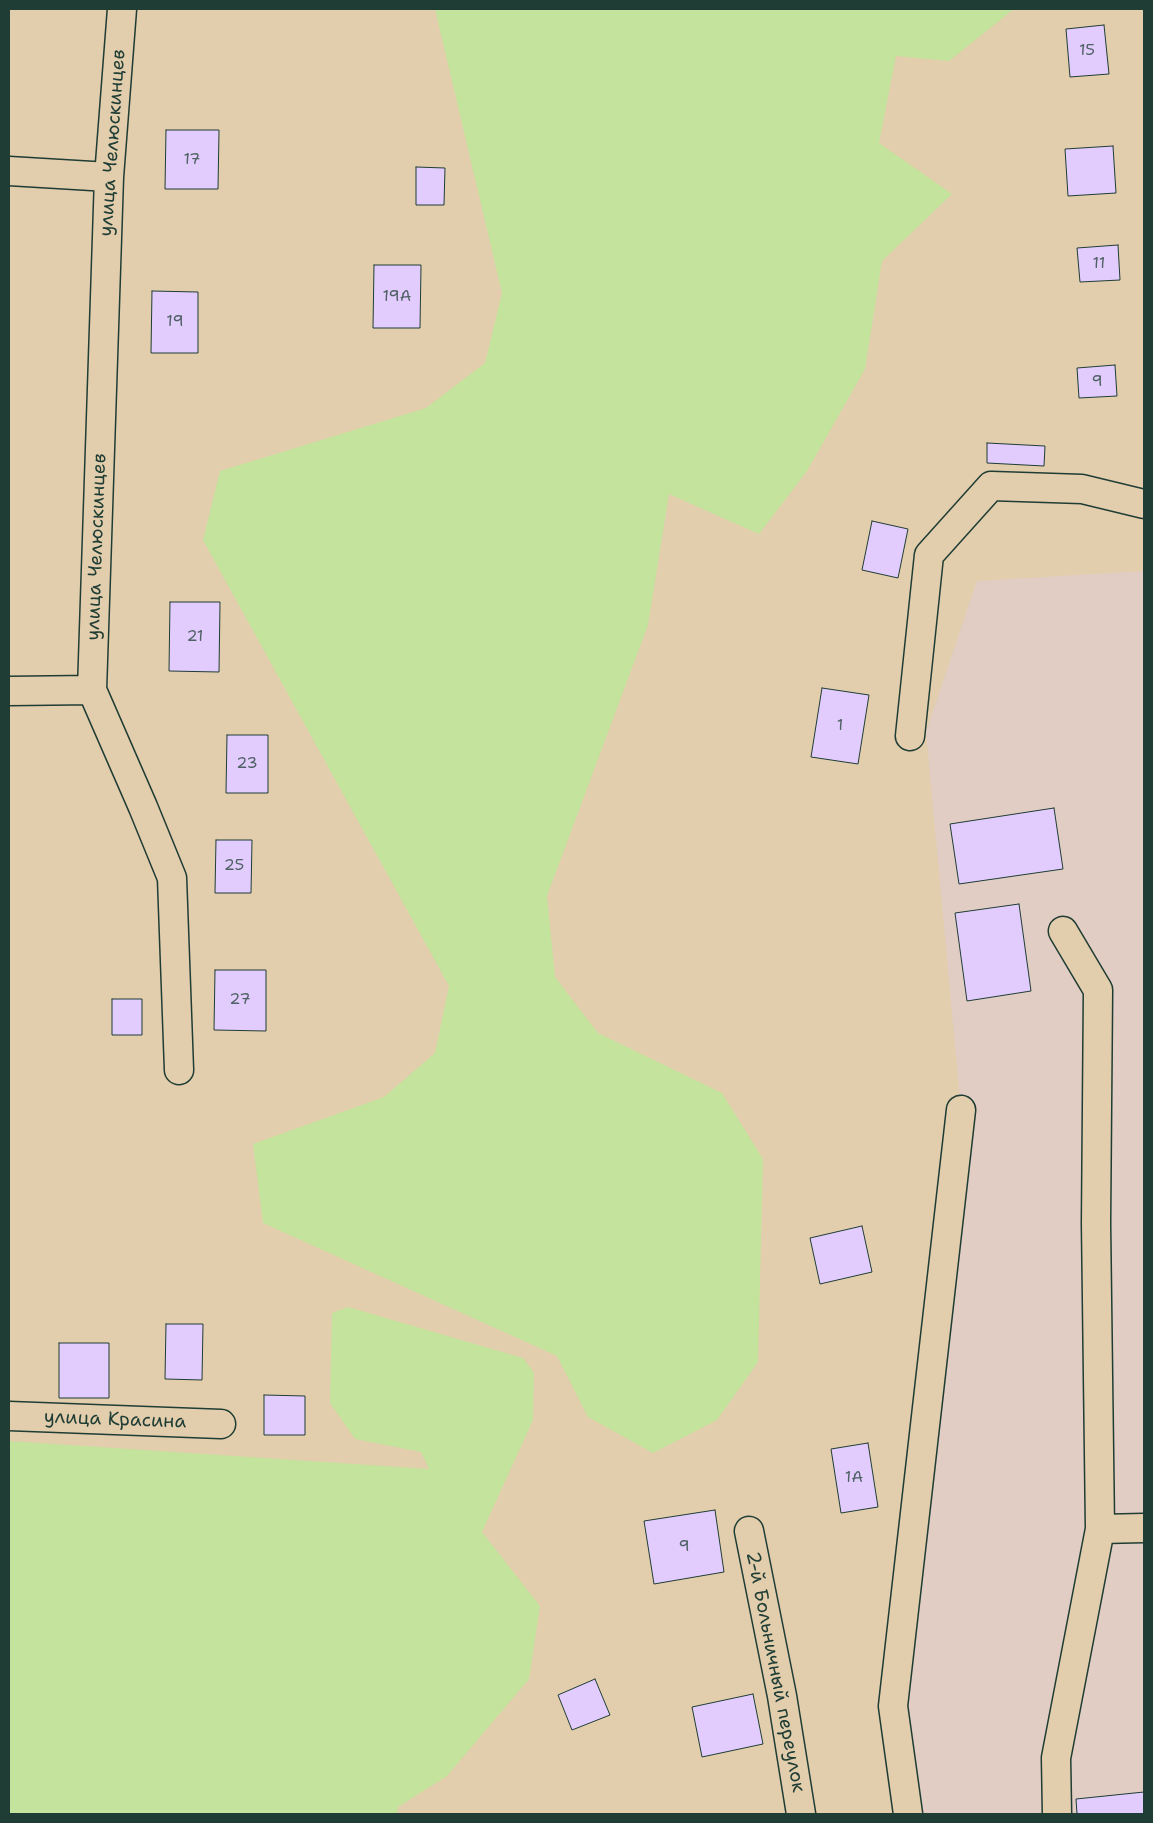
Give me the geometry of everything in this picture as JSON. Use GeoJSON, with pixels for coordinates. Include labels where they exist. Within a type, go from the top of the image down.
{"type":"FeatureCollection","features":[{"type":"Feature","properties":{"kind":"street","name":"улица Челюскинцев"},"geometry":{"type":"LineString","coordinates":[[122,9],[109,178],[92,690],[172,878],[179,1070]]}},
{"type":"Feature","properties":{"kind":"street"},"geometry":{"type":"LineString","coordinates":[[9,171],[109,178]]}},
{"type":"Feature","properties":{"kind":"street"},"geometry":{"type":"LineString","coordinates":[[910,736],[929,555],[991,486],[1082,489],[1144,504]]}},
{"type":"Feature","properties":{"kind":"street"},"geometry":{"type":"LineString","coordinates":[[9,692],[92,690]]}},
{"type":"Feature","properties":{"kind":"street"},"geometry":{"type":"LineString","coordinates":[[1057,1814],[1056,1758],[1100,1529],[1096,1222],[1098,990],[1062,930]]}},
{"type":"Feature","properties":{"kind":"street"},"geometry":{"type":"LineString","coordinates":[[908,1814],[893,1706],[961,1110]]}},
{"type":"Feature","properties":{"kind":"street","name":"улица Красина"},"geometry":{"type":"LineString","coordinates":[[9,1416],[221,1424]]}},
{"type":"Feature","properties":{"kind":"street"},"geometry":{"type":"LineString","coordinates":[[1100,1529],[1144,1528]]}},
{"type":"Feature","properties":{"kind":"street","name":"2-й Больничный переулок"},"geometry":{"type":"LineString","coordinates":[[749,1530],[782,1696],[801,1814]]}},
{"type":"Feature","properties":{"kind":"shaded area"},"geometry":{"type":"Polygon","coordinates":[[[1144,571],[1144,1814],[922,1814],[908,1708],[961,1110],[926,732],[977,581],[1144,571]]]}},
{"type":"Feature","properties":{"kind":"green space"},"geometry":{"type":"Polygon","coordinates":[[[435,9],[1014,9],[949,61],[896,56],[879,143],[952,194],[882,261],[865,369],[807,471],[759,534],[669,494],[648,625],[547,896],[555,977],[598,1033],[722,1093],[763,1159],[758,1362],[717,1420],[653,1453],[588,1417],[557,1356],[263,1223],[253,1144],[384,1097],[435,1053],[449,986],[203,540],[220,471],[426,408],[485,363],[502,293],[435,9]]]}},
{"type":"Feature","properties":{"kind":"green space"},"geometry":{"type":"Polygon","coordinates":[[[348,1307],[523,1358],[534,1373],[533,1420],[482,1532],[540,1606],[529,1679],[447,1776],[398,1807],[397,1814],[9,1814],[9,1441],[429,1469],[421,1452],[355,1439],[330,1403],[332,1313],[348,1307]]]}},
{"type":"Feature","properties":{"kind":"building"},"geometry":{"type":"Polygon","coordinates":[[[1104,25],[1109,74],[1070,77],[1066,29],[1104,25]]]}},
{"type":"Feature","properties":{"kind":"building"},"geometry":{"type":"Polygon","coordinates":[[[166,130],[219,130],[218,189],[165,189],[166,130]]]}},
{"type":"Feature","properties":{"kind":"building"},"geometry":{"type":"Polygon","coordinates":[[[1113,146],[1116,193],[1068,196],[1065,149],[1113,146]]]}},
{"type":"Feature","properties":{"kind":"building"},"geometry":{"type":"Polygon","coordinates":[[[416,167],[445,168],[444,205],[416,205],[416,167]]]}},
{"type":"Feature","properties":{"kind":"building"},"geometry":{"type":"Polygon","coordinates":[[[1118,245],[1120,280],[1080,282],[1077,248],[1118,245]]]}},
{"type":"Feature","properties":{"kind":"building"},"geometry":{"type":"Polygon","coordinates":[[[374,265],[421,265],[420,328],[373,328],[374,265]]]}},
{"type":"Feature","properties":{"kind":"building"},"geometry":{"type":"Polygon","coordinates":[[[152,291],[198,292],[198,353],[151,353],[152,291]]]}},
{"type":"Feature","properties":{"kind":"building"},"geometry":{"type":"Polygon","coordinates":[[[1115,365],[1117,396],[1079,398],[1077,368],[1115,365]]]}},
{"type":"Feature","properties":{"kind":"building"},"geometry":{"type":"Polygon","coordinates":[[[987,443],[1045,446],[1044,466],[987,463],[987,443]]]}},
{"type":"Feature","properties":{"kind":"building"},"geometry":{"type":"Polygon","coordinates":[[[872,521],[908,529],[898,578],[862,570],[872,521]]]}},
{"type":"Feature","properties":{"kind":"building"},"geometry":{"type":"Polygon","coordinates":[[[170,602],[220,602],[219,672],[169,671],[170,602]]]}},
{"type":"Feature","properties":{"kind":"building"},"geometry":{"type":"Polygon","coordinates":[[[822,688],[869,695],[858,764],[811,757],[822,688]]]}},
{"type":"Feature","properties":{"kind":"building"},"geometry":{"type":"Polygon","coordinates":[[[227,735],[268,735],[268,793],[226,793],[227,735]]]}},
{"type":"Feature","properties":{"kind":"building"},"geometry":{"type":"Polygon","coordinates":[[[1054,808],[1063,869],[959,884],[950,824],[1054,808]]]}},
{"type":"Feature","properties":{"kind":"building"},"geometry":{"type":"Polygon","coordinates":[[[216,840],[252,840],[251,893],[215,893],[216,840]]]}},
{"type":"Feature","properties":{"kind":"building"},"geometry":{"type":"Polygon","coordinates":[[[1019,904],[1031,991],[967,1001],[955,913],[1019,904]]]}},
{"type":"Feature","properties":{"kind":"building"},"geometry":{"type":"Polygon","coordinates":[[[215,970],[266,970],[266,1031],[214,1030],[215,970]]]}},
{"type":"Feature","properties":{"kind":"building"},"geometry":{"type":"Polygon","coordinates":[[[112,999],[142,999],[142,1035],[112,1035],[112,999]]]}},
{"type":"Feature","properties":{"kind":"building"},"geometry":{"type":"Polygon","coordinates":[[[862,1226],[872,1272],[820,1284],[810,1238],[862,1226]]]}},
{"type":"Feature","properties":{"kind":"building"},"geometry":{"type":"Polygon","coordinates":[[[166,1324],[203,1324],[202,1380],[165,1379],[166,1324]]]}},
{"type":"Feature","properties":{"kind":"building"},"geometry":{"type":"Polygon","coordinates":[[[59,1343],[109,1343],[109,1398],[59,1398],[59,1343]]]}},
{"type":"Feature","properties":{"kind":"building"},"geometry":{"type":"Polygon","coordinates":[[[264,1395],[305,1396],[305,1435],[264,1435],[264,1395]]]}},
{"type":"Feature","properties":{"kind":"building"},"geometry":{"type":"Polygon","coordinates":[[[868,1443],[878,1507],[841,1513],[831,1449],[868,1443]]]}},
{"type":"Feature","properties":{"kind":"building"},"geometry":{"type":"Polygon","coordinates":[[[715,1510],[724,1572],[654,1584],[644,1521],[715,1510]]]}},
{"type":"Feature","properties":{"kind":"building"},"geometry":{"type":"Polygon","coordinates":[[[595,1679],[610,1715],[572,1730],[558,1695],[595,1679]]]}},
{"type":"Feature","properties":{"kind":"building"},"geometry":{"type":"Polygon","coordinates":[[[753,1694],[763,1744],[702,1757],[692,1707],[753,1694]]]}},
{"type":"Feature","properties":{"kind":"building"},"geometry":{"type":"Polygon","coordinates":[[[1144,1792],[1144,1814],[1077,1814],[1076,1799],[1144,1792]]]}}]}
